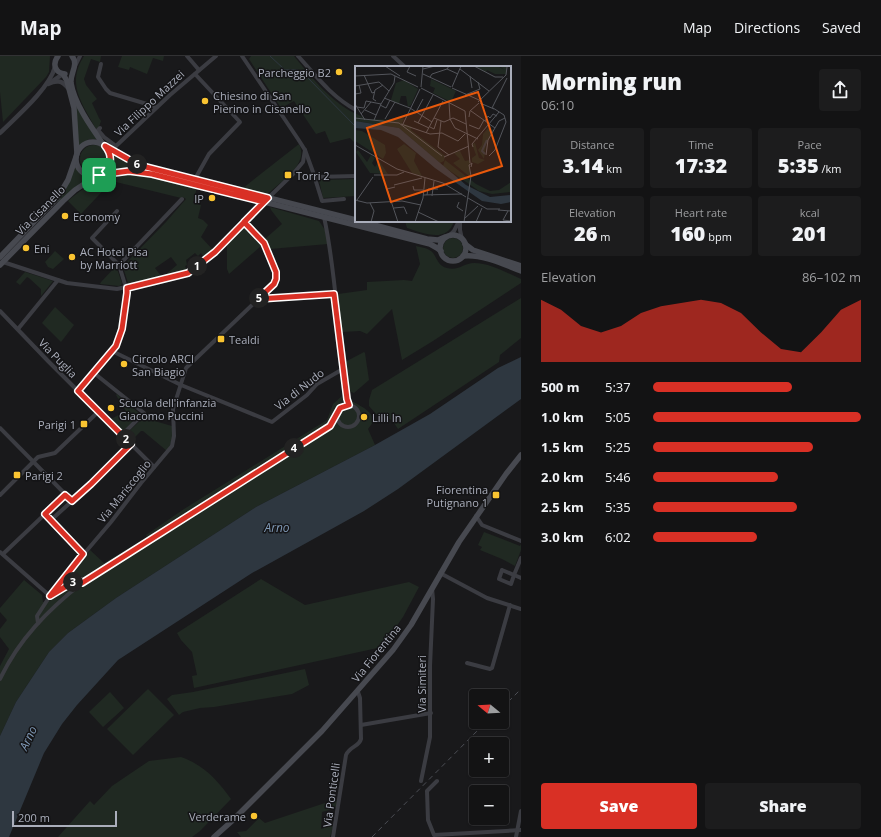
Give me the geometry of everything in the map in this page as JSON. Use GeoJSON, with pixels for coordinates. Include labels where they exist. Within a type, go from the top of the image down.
{"type":"FeatureCollection","features":[{"type":"Feature","properties":{"kind":"main road"},"geometry":{"type":"LineString","coordinates":[[72,56],[75,61],[71,80],[74,93],[86,119],[110,154],[110,161],[107,169],[99,175]]}},
{"type":"Feature","properties":{"kind":"main road"},"geometry":{"type":"LineString","coordinates":[[55,58],[55,67],[58,72],[63,74],[69,73],[74,68]]}},
{"type":"Feature","properties":{"kind":"main road"},"geometry":{"type":"LineString","coordinates":[[63,74],[75,110],[77,164],[82,172],[90,175],[129,171],[152,174],[355,220]]}},
{"type":"Feature","properties":{"kind":"main road"},"geometry":{"type":"LineString","coordinates":[[77,156],[81,147],[88,142],[98,142],[142,166],[195,179],[324,217],[430,244],[437,248],[445,258],[450,260],[456,260],[463,256],[472,256],[483,258],[521,271]]}},
{"type":"Feature","properties":{"kind":"main road","name":"Via Cisanello"},"geometry":{"type":"LineString","coordinates":[[1,261],[58,197],[68,180],[77,156]]}},
{"type":"Feature","properties":{"kind":"main road","name":"Via Cisanello"},"geometry":{"type":"LineString","coordinates":[[1,261],[62,201],[75,190],[99,175]]}},
{"type":"Feature","properties":{"kind":"main road"},"geometry":{"type":"LineString","coordinates":[[363,222],[427,239],[438,240],[448,236],[457,236],[473,250],[521,266]]}},
{"type":"Feature","properties":{"kind":"main road"},"geometry":{"type":"LineString","coordinates":[[440,251],[441,244],[448,236]]}},
{"type":"Feature","properties":{"kind":"main road"},"geometry":{"type":"LineString","coordinates":[[463,241],[465,250],[463,256]]}},
{"type":"Feature","properties":{"kind":"main road","name":"Via Fiorentina"},"geometry":{"type":"LineString","coordinates":[[214,837],[322,732],[358,692],[402,638],[440,573],[476,516],[521,455]]}},
{"type":"Feature","properties":{"kind":"street"},"geometry":{"type":"LineString","coordinates":[[74,68],[80,56]]}},
{"type":"Feature","properties":{"kind":"street"},"geometry":{"type":"LineString","coordinates":[[187,56],[199,70]]}},
{"type":"Feature","properties":{"kind":"street","name":"Via Filippo Mazzei"},"geometry":{"type":"LineString","coordinates":[[100,128],[98,130],[104,137],[116,146],[157,107],[216,56]]}},
{"type":"Feature","properties":{"kind":"street"},"geometry":{"type":"LineString","coordinates":[[242,56],[305,150],[322,201],[344,199]]}},
{"type":"Feature","properties":{"kind":"street"},"geometry":{"type":"LineString","coordinates":[[298,56],[334,96],[355,109]]}},
{"type":"Feature","properties":{"kind":"street"},"geometry":{"type":"LineString","coordinates":[[393,56],[404,66]]}},
{"type":"Feature","properties":{"kind":"street"},"geometry":{"type":"LineString","coordinates":[[102,64],[98,77],[108,92],[157,107]]}},
{"type":"Feature","properties":{"kind":"street"},"geometry":{"type":"LineString","coordinates":[[48,84],[55,67]]}},
{"type":"Feature","properties":{"kind":"street"},"geometry":{"type":"LineString","coordinates":[[0,133],[48,84],[56,77],[63,74]]}},
{"type":"Feature","properties":{"kind":"street"},"geometry":{"type":"LineString","coordinates":[[194,74],[240,122],[209,154],[195,179]]}},
{"type":"Feature","properties":{"kind":"street"},"geometry":{"type":"LineString","coordinates":[[48,84],[55,81],[62,82],[69,90]]}},
{"type":"Feature","properties":{"kind":"street"},"geometry":{"type":"LineString","coordinates":[[0,128],[4,128],[8,125]]}},
{"type":"Feature","properties":{"kind":"street"},"geometry":{"type":"LineString","coordinates":[[1,261],[71,284],[100,288],[127,288],[188,273],[215,252],[300,167],[304,160],[305,150]]}},
{"type":"Feature","properties":{"kind":"street"},"geometry":{"type":"LineString","coordinates":[[315,177],[355,176]]}},
{"type":"Feature","properties":{"kind":"street"},"geometry":{"type":"LineString","coordinates":[[119,265],[182,199]]}},
{"type":"Feature","properties":{"kind":"street"},"geometry":{"type":"LineString","coordinates":[[78,391],[112,351],[122,329],[127,288],[119,265],[92,238],[117,211]]}},
{"type":"Feature","properties":{"kind":"street"},"geometry":{"type":"LineString","coordinates":[[324,217],[331,253],[334,294],[349,405]]}},
{"type":"Feature","properties":{"kind":"street","name":"Via Mariscoglio"},"geometry":{"type":"LineString","coordinates":[[38,623],[37,616],[50,596],[173,444],[173,409],[187,367],[274,284],[276,272],[264,243],[244,222]]}},
{"type":"Feature","properties":{"kind":"street"},"geometry":{"type":"LineString","coordinates":[[448,236],[453,232],[458,222]]}},
{"type":"Feature","properties":{"kind":"street"},"geometry":{"type":"LineString","coordinates":[[459,222],[463,241]]}},
{"type":"Feature","properties":{"kind":"street"},"geometry":{"type":"LineString","coordinates":[[18,330],[58,280]]}},
{"type":"Feature","properties":{"kind":"street"},"geometry":{"type":"LineString","coordinates":[[258,299],[334,294]]}},
{"type":"Feature","properties":{"kind":"street","name":"Via Puglia"},"geometry":{"type":"LineString","coordinates":[[0,311],[98,412],[154,467]]}},
{"type":"Feature","properties":{"kind":"street","name":"Via di Nudo"},"geometry":{"type":"LineString","coordinates":[[112,351],[181,385],[272,422],[307,395],[317,384],[343,368]]}},
{"type":"Feature","properties":{"kind":"street"},"geometry":{"type":"LineString","coordinates":[[94,372],[144,414],[122,435]]}},
{"type":"Feature","properties":{"kind":"street"},"geometry":{"type":"LineString","coordinates":[[330,426],[337,414],[341,408],[349,405],[358,411],[358,422],[354,426],[345,427],[338,420],[337,414]]}},
{"type":"Feature","properties":{"kind":"street"},"geometry":{"type":"LineString","coordinates":[[0,494],[32,462],[38,458],[55,453],[98,412]]}},
{"type":"Feature","properties":{"kind":"street"},"geometry":{"type":"LineString","coordinates":[[0,679],[17,649],[38,623],[53,607],[82,583],[330,426],[341,424]]}},
{"type":"Feature","properties":{"kind":"street"},"geometry":{"type":"LineString","coordinates":[[0,428],[72,501]]}},
{"type":"Feature","properties":{"kind":"street"},"geometry":{"type":"LineString","coordinates":[[51,520],[91,484],[131,444]]}},
{"type":"Feature","properties":{"kind":"street"},"geometry":{"type":"LineString","coordinates":[[65,495],[2,553],[50,596],[73,582],[80,581],[82,583]]}},
{"type":"Feature","properties":{"kind":"street"},"geometry":{"type":"LineString","coordinates":[[59,501],[65,508]]}},
{"type":"Feature","properties":{"kind":"street"},"geometry":{"type":"LineString","coordinates":[[45,514],[83,554]]}},
{"type":"Feature","properties":{"kind":"street"},"geometry":{"type":"LineString","coordinates":[[476,516],[482,525]]}},
{"type":"Feature","properties":{"kind":"street"},"geometry":{"type":"LineString","coordinates":[[471,525],[482,525],[521,541]]}},
{"type":"Feature","properties":{"kind":"street"},"geometry":{"type":"LineString","coordinates":[[521,558],[514,575],[521,578]]}},
{"type":"Feature","properties":{"kind":"street"},"geometry":{"type":"LineString","coordinates":[[440,573],[487,598],[521,609]]}},
{"type":"Feature","properties":{"kind":"street","name":"Via Simiteri"},"geometry":{"type":"LineString","coordinates":[[421,781],[429,745],[431,713],[430,666],[434,592],[432,587]]}},
{"type":"Feature","properties":{"kind":"street"},"geometry":{"type":"LineString","coordinates":[[467,663],[490,669],[492,668],[510,606]]}},
{"type":"Feature","properties":{"kind":"street","name":"Via Ponticelli"},"geometry":{"type":"LineString","coordinates":[[333,837],[339,807],[345,759],[349,749],[360,742],[360,698],[358,692]]}},
{"type":"Feature","properties":{"kind":"street"},"geometry":{"type":"LineString","coordinates":[[361,725],[431,713]]}},
{"type":"Feature","properties":{"kind":"street"},"geometry":{"type":"LineString","coordinates":[[437,781],[427,791],[428,820],[434,835],[519,830]]}},
{"type":"Feature","properties":{"kind":"street"},"geometry":{"type":"LineString","coordinates":[[516,837],[519,830],[521,811]]}},
{"type":"Feature","properties":{"kind":"shaded area"},"geometry":{"type":"Polygon","coordinates":[[[0,56],[50,56],[49,72],[46,77],[3,122],[0,92],[0,56]]]}},
{"type":"Feature","properties":{"kind":"shaded area"},"geometry":{"type":"Polygon","coordinates":[[[84,56],[101,56],[100,62],[91,59],[84,79],[86,85],[97,99],[92,103],[101,121],[99,127],[96,129],[81,102],[76,85],[76,76],[84,56]]]}},
{"type":"Feature","properties":{"kind":"shaded area"},"geometry":{"type":"Polygon","coordinates":[[[122,56],[164,56],[163,61],[153,58],[147,74],[130,67],[129,70],[118,67],[122,56]]]}},
{"type":"Feature","properties":{"kind":"shaded area"},"geometry":{"type":"Polygon","coordinates":[[[251,56],[294,56],[330,96],[355,113],[355,143],[350,138],[330,143],[325,131],[316,134],[294,101],[281,108],[249,59],[251,56]]]}},
{"type":"Feature","properties":{"kind":"shaded area"},"geometry":{"type":"Polygon","coordinates":[[[74,98],[97,139],[89,139],[79,146],[74,98]]]}},
{"type":"Feature","properties":{"kind":"shaded area"},"geometry":{"type":"Polygon","coordinates":[[[299,144],[301,158],[298,165],[288,177],[270,192],[266,194],[243,188],[299,144]]]}},
{"type":"Feature","properties":{"kind":"shaded area"},"geometry":{"type":"Polygon","coordinates":[[[94,145],[104,149],[108,159],[104,169],[94,173],[84,169],[80,159],[84,149],[94,145]]]}},
{"type":"Feature","properties":{"kind":"shaded area"},"geometry":{"type":"Polygon","coordinates":[[[113,153],[128,161],[259,197],[155,173],[110,171],[114,160],[113,153]]]}},
{"type":"Feature","properties":{"kind":"shaded area"},"geometry":{"type":"Polygon","coordinates":[[[76,167],[89,179],[58,203],[57,202],[76,167]]]}},
{"type":"Feature","properties":{"kind":"shaded area"},"geometry":{"type":"Polygon","coordinates":[[[125,174],[145,175],[197,187],[193,203],[201,205],[198,218],[203,220],[208,225],[201,237],[213,250],[204,257],[201,253],[198,256],[195,253],[186,260],[187,265],[185,266],[187,271],[185,272],[165,275],[177,265],[171,257],[155,268],[161,276],[160,278],[129,284],[123,267],[124,265],[186,199],[183,197],[181,198],[112,181],[81,214],[68,201],[94,183],[125,174]]]}},
{"type":"Feature","properties":{"kind":"shaded area"},"geometry":{"type":"Polygon","coordinates":[[[355,179],[355,196],[323,198],[319,180],[355,179]]]}},
{"type":"Feature","properties":{"kind":"shaded area"},"geometry":{"type":"Polygon","coordinates":[[[270,207],[319,221],[325,230],[328,244],[270,249],[265,239],[282,224],[270,207]]]}},
{"type":"Feature","properties":{"kind":"shaded area"},"geometry":{"type":"Polygon","coordinates":[[[405,222],[454,222],[451,228],[440,235],[427,234],[407,228],[405,222]]]}},
{"type":"Feature","properties":{"kind":"shaded area"},"geometry":{"type":"Polygon","coordinates":[[[244,226],[261,246],[229,274],[227,269],[227,245],[244,226]]]}},
{"type":"Feature","properties":{"kind":"shaded area"},"geometry":{"type":"Polygon","coordinates":[[[453,238],[460,241],[463,248],[460,255],[453,258],[446,255],[443,248],[446,241],[453,238]]]}},
{"type":"Feature","properties":{"kind":"shaded area"},"geometry":{"type":"Polygon","coordinates":[[[416,246],[426,248],[431,251],[439,263],[444,267],[451,269],[467,264],[480,263],[521,279],[521,283],[402,360],[392,309],[367,334],[360,331],[342,332],[338,294],[367,290],[367,282],[412,281],[420,264],[416,246]]]}},
{"type":"Feature","properties":{"kind":"shaded area"},"geometry":{"type":"Polygon","coordinates":[[[55,251],[64,259],[53,269],[48,267],[45,262],[55,251]]]}},
{"type":"Feature","properties":{"kind":"shaded area"},"geometry":{"type":"Polygon","coordinates":[[[116,266],[122,283],[121,285],[100,284],[101,282],[116,266]]]}},
{"type":"Feature","properties":{"kind":"shaded area"},"geometry":{"type":"Polygon","coordinates":[[[25,272],[53,281],[41,296],[41,289],[29,278],[27,277],[20,285],[16,282],[25,272]]]}},
{"type":"Feature","properties":{"kind":"shaded area"},"geometry":{"type":"Polygon","coordinates":[[[521,298],[521,338],[500,355],[499,362],[398,429],[392,420],[376,414],[369,406],[372,390],[521,298]]]}},
{"type":"Feature","properties":{"kind":"shaded area"},"geometry":{"type":"Polygon","coordinates":[[[55,307],[74,325],[61,342],[42,323],[55,307]]]}},
{"type":"Feature","properties":{"kind":"shaded area"},"geometry":{"type":"Polygon","coordinates":[[[364,352],[369,380],[354,393],[349,391],[345,362],[364,352]]]}},
{"type":"Feature","properties":{"kind":"shaded area"},"geometry":{"type":"Polygon","coordinates":[[[117,394],[140,414],[123,432],[111,419],[126,411],[116,395],[117,394]]]}},
{"type":"Feature","properties":{"kind":"shaded area"},"geometry":{"type":"Polygon","coordinates":[[[342,396],[361,406],[372,416],[374,421],[368,429],[375,445],[256,507],[116,598],[68,633],[49,652],[16,702],[0,736],[0,666],[9,649],[0,637],[0,629],[7,620],[0,612],[0,608],[24,580],[42,595],[43,602],[50,601],[90,550],[104,563],[147,537],[146,535],[184,509],[327,420],[333,404],[342,396]]]}},
{"type":"Feature","properties":{"kind":"shaded area"},"geometry":{"type":"Polygon","coordinates":[[[149,416],[158,422],[172,426],[172,439],[167,451],[143,431],[141,431],[132,440],[126,436],[126,434],[142,419],[149,416]]]}},
{"type":"Feature","properties":{"kind":"shaded area"},"geometry":{"type":"Polygon","coordinates":[[[484,532],[520,546],[521,544],[521,550],[515,566],[480,550],[482,547],[478,545],[484,532]]]}},
{"type":"Feature","properties":{"kind":"shaded area"},"geometry":{"type":"Polygon","coordinates":[[[261,579],[305,605],[409,582],[419,587],[403,617],[382,647],[194,688],[192,676],[197,675],[192,652],[177,633],[261,579]]]}},
{"type":"Feature","properties":{"kind":"shaded area"},"geometry":{"type":"Polygon","coordinates":[[[305,669],[309,685],[292,694],[200,708],[183,712],[179,715],[167,699],[172,695],[305,669]]]}},
{"type":"Feature","properties":{"kind":"shaded area"},"geometry":{"type":"Polygon","coordinates":[[[148,689],[174,715],[133,755],[107,729],[148,689]]]}},
{"type":"Feature","properties":{"kind":"shaded area"},"geometry":{"type":"Polygon","coordinates":[[[110,692],[124,708],[103,727],[89,712],[110,692]]]}},
{"type":"Feature","properties":{"kind":"shaded area"},"geometry":{"type":"Polygon","coordinates":[[[181,757],[197,764],[209,774],[231,799],[200,831],[192,837],[58,837],[90,801],[94,805],[112,786],[149,761],[181,757]]]}},
{"type":"Feature","properties":{"kind":"shaded area"},"geometry":{"type":"Polygon","coordinates":[[[337,799],[336,808],[322,812],[321,829],[334,824],[330,837],[241,837],[237,832],[246,831],[259,818],[265,823],[337,799]]]}},
{"type":"Feature","properties":{"kind":"water","name":"Arno"},"geometry":{"type":"Polygon","coordinates":[[[521,357],[521,399],[398,489],[364,511],[252,573],[118,660],[77,705],[62,724],[44,753],[9,837],[0,837],[0,736],[16,702],[49,652],[68,633],[116,598],[256,507],[375,445],[430,414],[498,368],[521,357]]]}},
{"type":"Feature","properties":{"kind":"waterway"},"geometry":{"type":"LineString","coordinates":[[270,56],[285,70],[298,70],[304,74],[355,126]]}},
{"type":"Feature","properties":{"kind":"railway"},"geometry":{"type":"LineString","coordinates":[[509,701],[521,689]]}},
{"type":"Feature","properties":{"kind":"railway"},"geometry":{"type":"LineString","coordinates":[[372,837],[479,729]]}},
{"type":"Feature","properties":{"kind":"place","name":"Parcheggio B2"},"geometry":{"type":"Point","coordinates":[339,72]}},
{"type":"Feature","properties":{"kind":"place","name":"Chiesino di San Pierino in Cisanello"},"geometry":{"type":"Point","coordinates":[205,101]}},
{"type":"Feature","properties":{"kind":"place","name":"Torri 2"},"geometry":{"type":"Point","coordinates":[288,175]}},
{"type":"Feature","properties":{"kind":"place","name":"IP"},"geometry":{"type":"Point","coordinates":[212,198]}},
{"type":"Feature","properties":{"kind":"place","name":"Economy"},"geometry":{"type":"Point","coordinates":[65,216]}},
{"type":"Feature","properties":{"kind":"place","name":"Eni"},"geometry":{"type":"Point","coordinates":[26,248]}},
{"type":"Feature","properties":{"kind":"place","name":"AC Hotel Pisa by Marriott"},"geometry":{"type":"Point","coordinates":[72,257]}},
{"type":"Feature","properties":{"kind":"place","name":"Tealdi"},"geometry":{"type":"Point","coordinates":[221,339]}},
{"type":"Feature","properties":{"kind":"place","name":"Circolo ARCI San Biagio"},"geometry":{"type":"Point","coordinates":[124,364]}},
{"type":"Feature","properties":{"kind":"place","name":"Scuola dell'infanzia Giacomo Puccini"},"geometry":{"type":"Point","coordinates":[111,408]}},
{"type":"Feature","properties":{"kind":"place","name":"Lilli In"},"geometry":{"type":"Point","coordinates":[364,417]}},
{"type":"Feature","properties":{"kind":"place","name":"Parigi 1"},"geometry":{"type":"Point","coordinates":[84,424]}},
{"type":"Feature","properties":{"kind":"place","name":"Parigi 2"},"geometry":{"type":"Point","coordinates":[17,475]}},
{"type":"Feature","properties":{"kind":"place","name":"Fiorentina Putignano 1"},"geometry":{"type":"Point","coordinates":[496,495]}},
{"type":"Feature","properties":{"kind":"place","name":"Verderame"},"geometry":{"type":"Point","coordinates":[254,816]}},
{"type":"Feature","properties":{"kind":"route"},"geometry":{"type":"LineString","coordinates":[[99,175],[107,169],[110,161],[110,154],[105,146],[142,166],[268,198],[244,222],[264,243],[276,272],[274,284],[258,299],[334,294],[349,405],[340,408],[330,426],[82,583],[80,581],[73,582],[50,596],[83,554],[45,514],[65,495],[72,501],[131,444],[78,391],[116,346],[122,329],[127,288],[188,273],[226,242],[244,222],[264,202],[230,193],[152,174],[129,171],[99,175]]}}]}
